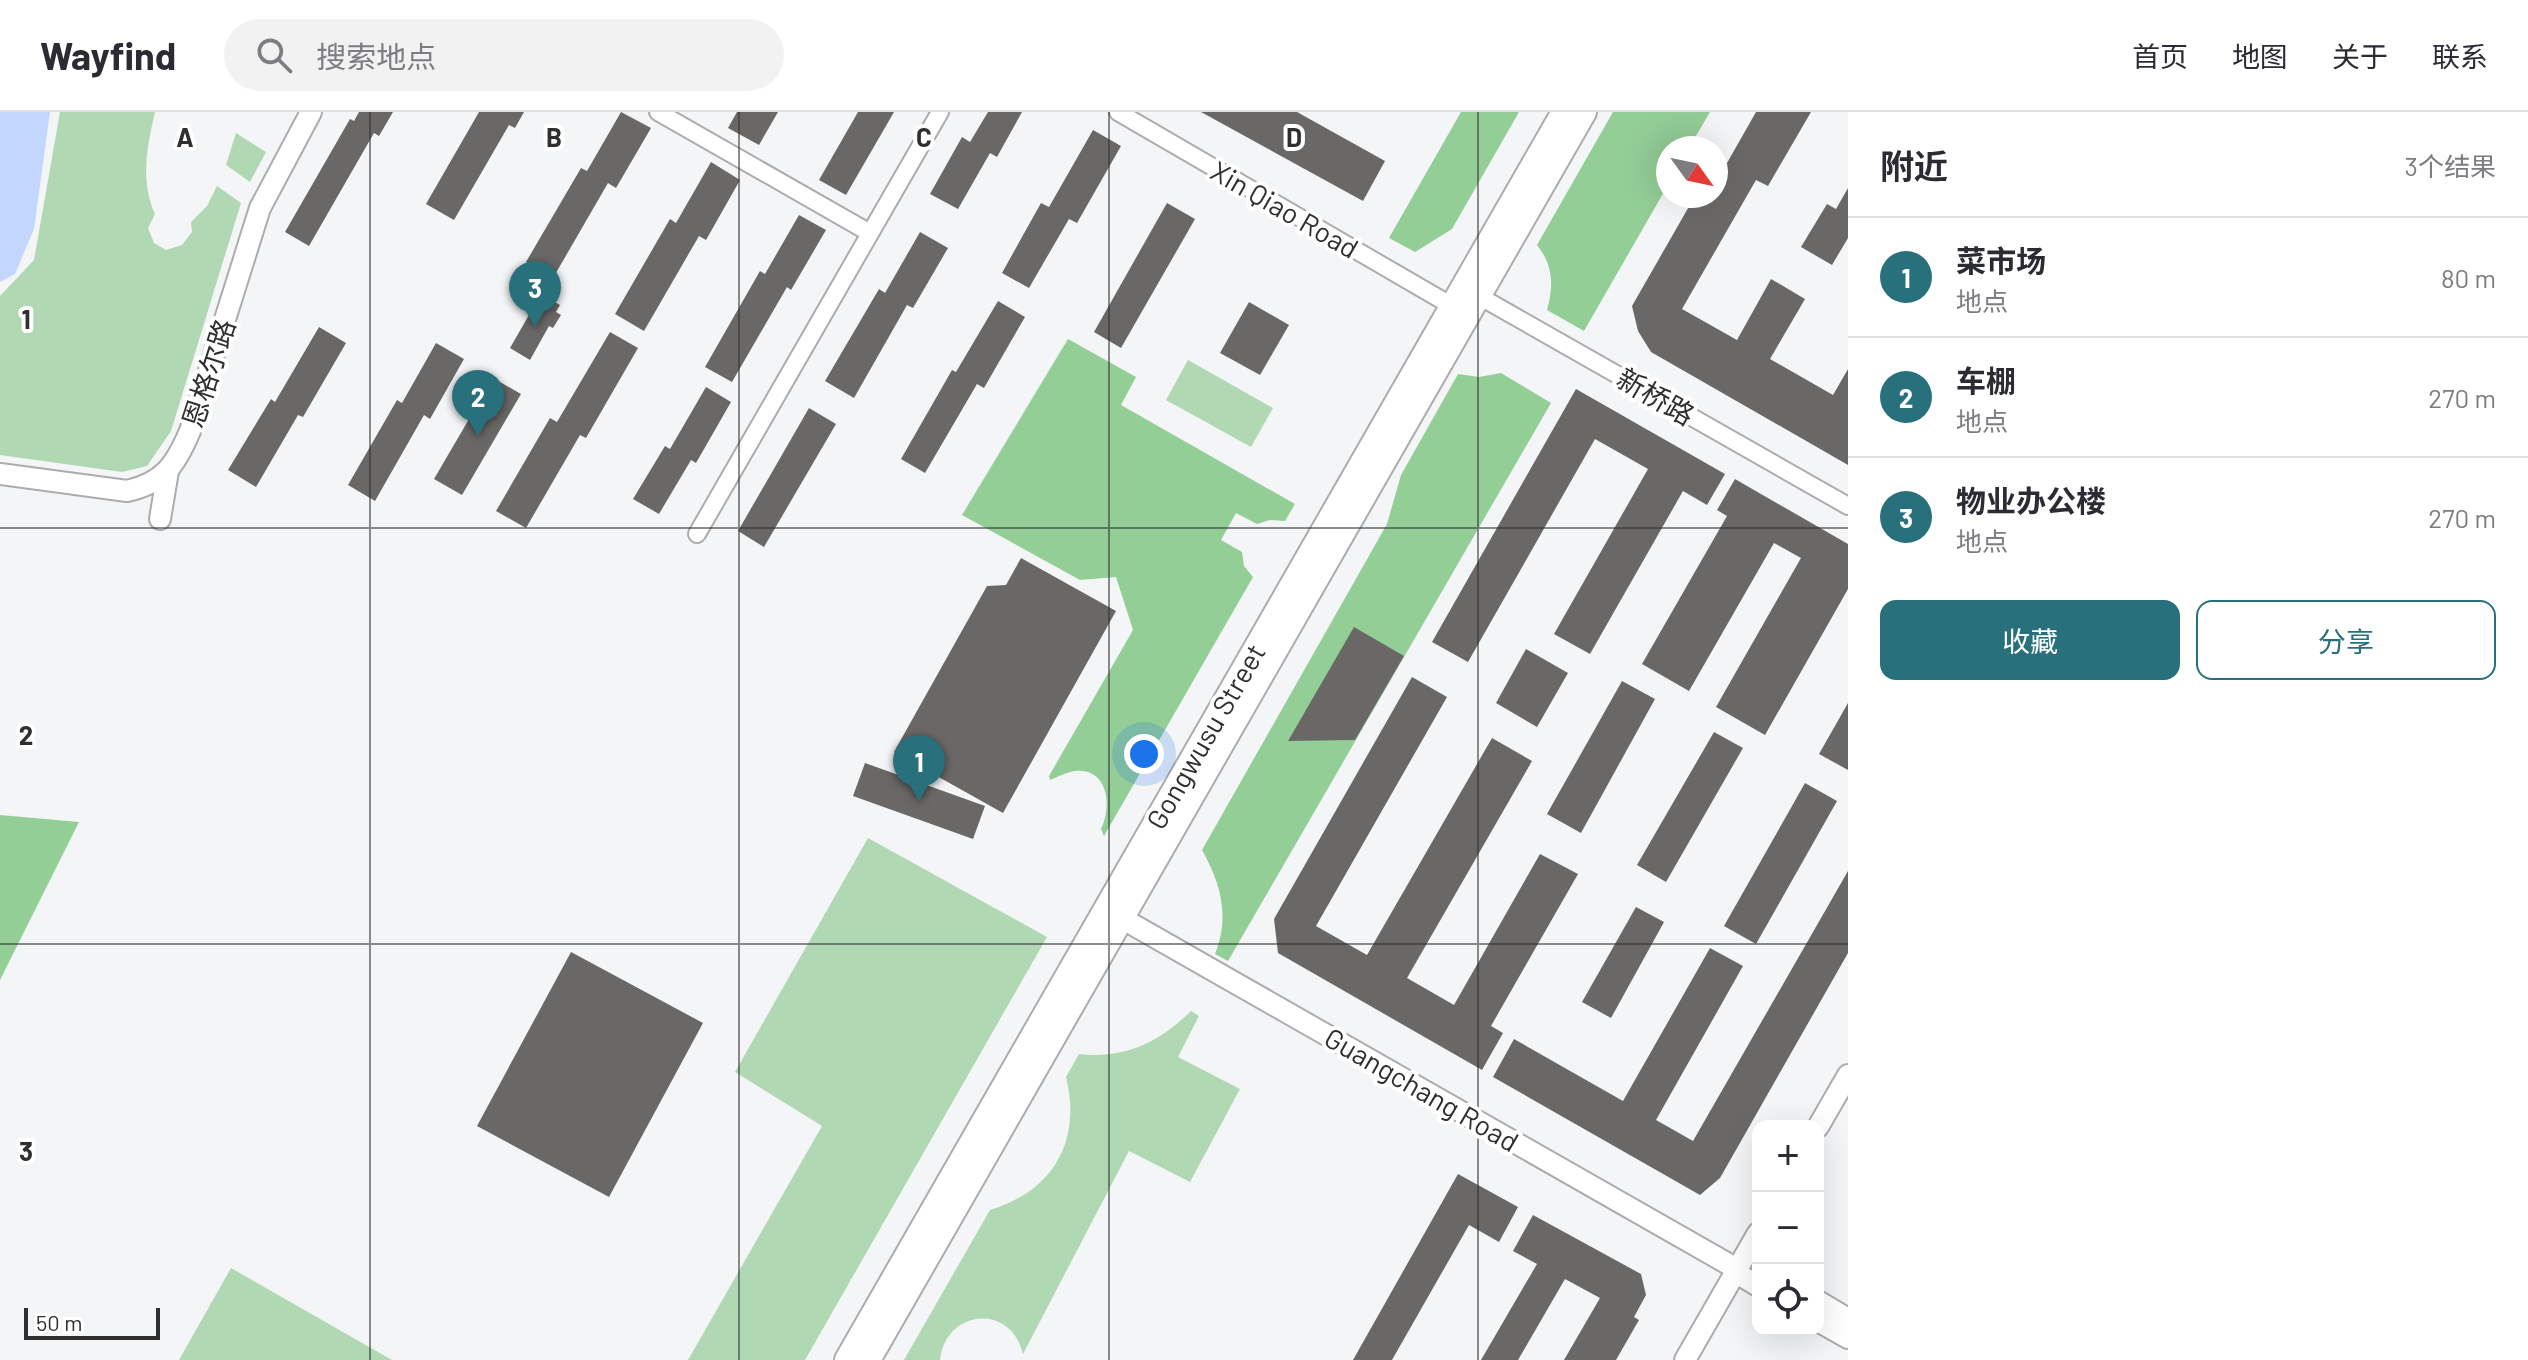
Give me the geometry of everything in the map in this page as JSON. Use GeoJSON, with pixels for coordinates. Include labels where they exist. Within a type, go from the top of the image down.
{"type":"FeatureCollection","features":[{"type":"Feature","properties":{"kind":"main road","name":"Gongwusu Street"},"geometry":{"type":"LineString","coordinates":[[868,1360],[1114,914],[1465,296],[1564,112]]}},
{"type":"Feature","properties":{"kind":"main road","name":"Gongwusu Street"},"geometry":{"type":"LineString","coordinates":[[1465,296],[1584,112]]}},
{"type":"Feature","properties":{"kind":"main road","name":"Gongwusu Street"},"geometry":{"type":"LineString","coordinates":[[847,1360],[1114,914]]}},
{"type":"Feature","properties":{"kind":"street","name":"恩格尔路"},"geometry":{"type":"LineString","coordinates":[[168,471],[190,431],[260,208],[311,112]]}},
{"type":"Feature","properties":{"kind":"street"},"geometry":{"type":"LineString","coordinates":[[658,112],[870,233]]}},
{"type":"Feature","properties":{"kind":"street"},"geometry":{"type":"LineString","coordinates":[[697,534],[940,112]]}},
{"type":"Feature","properties":{"kind":"street","name":"Xin Qiao Road"},"geometry":{"type":"LineString","coordinates":[[1118,112],[1465,296]]}},
{"type":"Feature","properties":{"kind":"street","name":"新桥路"},"geometry":{"type":"LineString","coordinates":[[1465,296],[1848,506]]}},
{"type":"Feature","properties":{"kind":"street"},"geometry":{"type":"LineString","coordinates":[[0,474],[127,491],[146,487],[168,471]]}},
{"type":"Feature","properties":{"kind":"street"},"geometry":{"type":"LineString","coordinates":[[160,519],[168,471]]}},
{"type":"Feature","properties":{"kind":"street","name":"Guangchang Road"},"geometry":{"type":"LineString","coordinates":[[1114,914],[1744,1266]]}},
{"type":"Feature","properties":{"kind":"street"},"geometry":{"type":"LineString","coordinates":[[1822,1120],[1848,1075]]}},
{"type":"Feature","properties":{"kind":"street"},"geometry":{"type":"LineString","coordinates":[[1685,1360],[1744,1266],[1752,1247]]}},
{"type":"Feature","properties":{"kind":"street"},"geometry":{"type":"LineString","coordinates":[[1824,1305],[1848,1319]]}},
{"type":"Feature","properties":{"kind":"street"},"geometry":{"type":"LineString","coordinates":[[1824,1324],[1848,1338]]}},
{"type":"Feature","properties":{"kind":"green space"},"geometry":{"type":"Polygon","coordinates":[[[60,112],[155,112],[146,176],[155,214],[148,228],[154,243],[166,250],[182,245],[192,232],[191,222],[207,206],[217,186],[241,203],[171,431],[147,466],[122,472],[0,455],[0,296],[34,260],[60,112]]]}},
{"type":"Feature","properties":{"kind":"green space"},"geometry":{"type":"Polygon","coordinates":[[[1461,112],[1519,112],[1452,229],[1415,252],[1389,238],[1461,112]]]}},
{"type":"Feature","properties":{"kind":"green space"},"geometry":{"type":"Polygon","coordinates":[[[1613,112],[1710,112],[1696,136],[1656,136],[1656,206],[1584,331],[1547,310],[1551,276],[1537,245],[1613,112]]]}},
{"type":"Feature","properties":{"kind":"green space"},"geometry":{"type":"Polygon","coordinates":[[[236,133],[266,152],[250,182],[226,165],[236,133]]]}},
{"type":"Feature","properties":{"kind":"green space"},"geometry":{"type":"Polygon","coordinates":[[[1068,339],[1136,377],[1121,405],[1295,504],[1285,521],[1270,520],[1257,524],[1236,513],[1221,540],[1242,552],[1244,566],[1253,577],[1104,836],[1101,829],[1107,800],[1101,782],[1086,772],[1072,772],[1050,780],[1049,776],[1133,630],[1116,577],[1080,580],[962,515],[1068,339]]]}},
{"type":"Feature","properties":{"kind":"green space"},"geometry":{"type":"Polygon","coordinates":[[[1188,360],[1273,408],[1251,447],[1166,400],[1188,360]]]}},
{"type":"Feature","properties":{"kind":"green space"},"geometry":{"type":"Polygon","coordinates":[[[1501,373],[1551,403],[1228,961],[1215,954],[1222,926],[1221,900],[1202,850],[1387,524],[1401,475],[1458,374],[1479,377],[1501,373]]]}},
{"type":"Feature","properties":{"kind":"green space"},"geometry":{"type":"Polygon","coordinates":[[[0,815],[79,822],[0,980],[0,815]]]}},
{"type":"Feature","properties":{"kind":"green space"},"geometry":{"type":"Polygon","coordinates":[[[868,838],[1047,937],[805,1360],[688,1360],[822,1126],[735,1072],[868,838]]]}},
{"type":"Feature","properties":{"kind":"green space"},"geometry":{"type":"Polygon","coordinates":[[[1191,1011],[1199,1016],[1178,1057],[1240,1089],[1190,1182],[1129,1151],[1023,1354],[1006,1326],[993,1320],[979,1319],[966,1322],[954,1330],[945,1343],[940,1360],[904,1360],[990,1210],[1031,1190],[1058,1160],[1070,1122],[1066,1077],[1079,1054],[1111,1054],[1140,1046],[1166,1032],[1191,1011]]]}},
{"type":"Feature","properties":{"kind":"green space"},"geometry":{"type":"Polygon","coordinates":[[[231,1268],[392,1360],[179,1360],[231,1268]]]}},
{"type":"Feature","properties":{"kind":"water"},"geometry":{"type":"Polygon","coordinates":[[[0,112],[50,112],[34,229],[15,274],[0,282],[0,112]]]}},
{"type":"Feature","properties":{"kind":"building"},"geometry":{"type":"Polygon","coordinates":[[[359,112],[393,112],[379,136],[374,133],[309,246],[285,232],[350,119],[354,121],[359,112]]]}},
{"type":"Feature","properties":{"kind":"building"},"geometry":{"type":"Polygon","coordinates":[[[479,112],[524,112],[515,128],[509,125],[454,220],[426,204],[479,112]]]}},
{"type":"Feature","properties":{"kind":"building"},"geometry":{"type":"Polygon","coordinates":[[[621,112],[651,128],[616,188],[608,183],[553,278],[526,262],[581,168],[587,171],[621,112]]]}},
{"type":"Feature","properties":{"kind":"building"},"geometry":{"type":"Polygon","coordinates":[[[737,112],[778,112],[759,145],[728,128],[737,112]]]}},
{"type":"Feature","properties":{"kind":"building"},"geometry":{"type":"Polygon","coordinates":[[[858,112],[894,112],[846,195],[819,180],[858,112]]]}},
{"type":"Feature","properties":{"kind":"building"},"geometry":{"type":"Polygon","coordinates":[[[988,112],[1022,112],[997,157],[990,153],[958,209],[930,194],[962,137],[970,142],[988,112]]]}},
{"type":"Feature","properties":{"kind":"building"},"geometry":{"type":"Polygon","coordinates":[[[1201,112],[1297,112],[1385,161],[1363,201],[1201,112]]]}},
{"type":"Feature","properties":{"kind":"building"},"geometry":{"type":"Polygon","coordinates":[[[1756,112],[1811,112],[1768,186],[1756,180],[1682,309],[1737,340],[1771,279],[1805,299],[1770,359],[1833,395],[1848,369],[1848,465],[1651,352],[1638,331],[1632,306],[1688,208],[1728,208],[1728,161],[1756,112]]]}},
{"type":"Feature","properties":{"kind":"building"},"geometry":{"type":"Polygon","coordinates":[[[1093,130],[1121,146],[1077,223],[1069,219],[1029,288],[1002,273],[1041,203],[1049,207],[1093,130]]]}},
{"type":"Feature","properties":{"kind":"building"},"geometry":{"type":"Polygon","coordinates":[[[711,162],[740,180],[706,240],[699,236],[644,331],[615,314],[670,219],[676,223],[711,162]]]}},
{"type":"Feature","properties":{"kind":"building"},"geometry":{"type":"Polygon","coordinates":[[[1848,188],[1848,238],[1832,265],[1801,247],[1827,204],[1836,209],[1848,188]]]}},
{"type":"Feature","properties":{"kind":"building"},"geometry":{"type":"Polygon","coordinates":[[[1167,203],[1195,219],[1121,348],[1094,332],[1167,203]]]}},
{"type":"Feature","properties":{"kind":"building"},"geometry":{"type":"Polygon","coordinates":[[[799,215],[826,230],[791,290],[787,287],[732,382],[705,367],[760,271],[765,274],[799,215]]]}},
{"type":"Feature","properties":{"kind":"building"},"geometry":{"type":"Polygon","coordinates":[[[920,232],[948,248],[913,308],[907,305],[854,398],[825,381],[879,289],[885,293],[920,232]]]}},
{"type":"Feature","properties":{"kind":"building"},"geometry":{"type":"Polygon","coordinates":[[[541,294],[560,305],[556,312],[561,315],[553,328],[549,326],[530,360],[510,348],[541,294]]]}},
{"type":"Feature","properties":{"kind":"building"},"geometry":{"type":"Polygon","coordinates":[[[998,301],[1025,317],[984,388],[977,384],[925,473],[901,459],[952,370],[956,372],[998,301]]]}},
{"type":"Feature","properties":{"kind":"building"},"geometry":{"type":"Polygon","coordinates":[[[1249,302],[1289,325],[1260,375],[1220,353],[1249,302]]]}},
{"type":"Feature","properties":{"kind":"building"},"geometry":{"type":"Polygon","coordinates":[[[319,327],[346,343],[303,417],[298,415],[256,487],[228,470],[271,399],[275,402],[319,327]]]}},
{"type":"Feature","properties":{"kind":"building"},"geometry":{"type":"Polygon","coordinates":[[[610,332],[638,348],[586,438],[580,435],[526,528],[496,511],[550,418],[557,422],[610,332]]]}},
{"type":"Feature","properties":{"kind":"building"},"geometry":{"type":"Polygon","coordinates":[[[436,343],[464,359],[430,419],[424,415],[375,501],[348,485],[397,400],[402,403],[436,343]]]}},
{"type":"Feature","properties":{"kind":"building"},"geometry":{"type":"Polygon","coordinates":[[[493,378],[521,394],[462,495],[434,479],[493,378]]]}},
{"type":"Feature","properties":{"kind":"building"},"geometry":{"type":"Polygon","coordinates":[[[706,387],[731,402],[696,463],[691,460],[659,514],[633,499],[665,446],[670,449],[706,387]]]}},
{"type":"Feature","properties":{"kind":"building"},"geometry":{"type":"Polygon","coordinates":[[[1576,389],[1725,474],[1707,505],[1683,491],[1590,654],[1554,634],[1648,469],[1595,439],[1468,662],[1432,642],[1576,389]]]}},
{"type":"Feature","properties":{"kind":"building"},"geometry":{"type":"Polygon","coordinates":[[[809,408],[836,424],[764,547],[738,531],[809,408]]]}},
{"type":"Feature","properties":{"kind":"building"},"geometry":{"type":"Polygon","coordinates":[[[1735,479],[1848,544],[1848,589],[1765,735],[1716,707],[1801,558],[1774,543],[1689,691],[1642,664],[1727,516],[1717,510],[1735,479]]]}},
{"type":"Feature","properties":{"kind":"building"},"geometry":{"type":"Polygon","coordinates":[[[1021,558],[1116,611],[1003,813],[894,752],[987,586],[1006,585],[1021,558]]]}},
{"type":"Feature","properties":{"kind":"building"},"geometry":{"type":"Polygon","coordinates":[[[1354,627],[1404,656],[1355,740],[1288,741],[1354,627]]]}},
{"type":"Feature","properties":{"kind":"building"},"geometry":{"type":"Polygon","coordinates":[[[1526,649],[1568,673],[1537,727],[1496,703],[1526,649]]]}},
{"type":"Feature","properties":{"kind":"building"},"geometry":{"type":"Polygon","coordinates":[[[1412,677],[1447,697],[1316,926],[1367,955],[1492,738],[1532,761],[1407,978],[1454,1005],[1540,854],[1578,874],[1491,1026],[1503,1033],[1482,1070],[1278,953],[1274,919],[1412,677]]]}},
{"type":"Feature","properties":{"kind":"building"},"geometry":{"type":"Polygon","coordinates":[[[1622,681],[1655,699],[1581,833],[1547,814],[1622,681]]]}},
{"type":"Feature","properties":{"kind":"building"},"geometry":{"type":"Polygon","coordinates":[[[1848,703],[1848,770],[1819,754],[1848,703]]]}},
{"type":"Feature","properties":{"kind":"building"},"geometry":{"type":"Polygon","coordinates":[[[1714,732],[1743,748],[1666,882],[1637,865],[1714,732]]]}},
{"type":"Feature","properties":{"kind":"building"},"geometry":{"type":"Polygon","coordinates":[[[865,763],[985,806],[973,839],[853,796],[865,763]]]}},
{"type":"Feature","properties":{"kind":"building"},"geometry":{"type":"Polygon","coordinates":[[[1805,783],[1837,801],[1756,944],[1724,926],[1805,783]]]}},
{"type":"Feature","properties":{"kind":"building"},"geometry":{"type":"Polygon","coordinates":[[[1848,871],[1848,953],[1720,1178],[1700,1195],[1493,1077],[1514,1039],[1623,1101],[1710,948],[1743,966],[1656,1120],[1693,1141],[1848,871]]]}},
{"type":"Feature","properties":{"kind":"building"},"geometry":{"type":"Polygon","coordinates":[[[1636,907],[1664,922],[1611,1018],[1582,1002],[1636,907]]]}},
{"type":"Feature","properties":{"kind":"building"},"geometry":{"type":"Polygon","coordinates":[[[571,952],[703,1023],[609,1197],[477,1126],[571,952]]]}},
{"type":"Feature","properties":{"kind":"building"},"geometry":{"type":"Polygon","coordinates":[[[1458,1174],[1518,1207],[1499,1242],[1469,1225],[1392,1360],[1353,1360],[1458,1174]]]}},
{"type":"Feature","properties":{"kind":"building"},"geometry":{"type":"Polygon","coordinates":[[[1533,1215],[1641,1274],[1646,1295],[1634,1317],[1639,1320],[1616,1360],[1564,1360],[1600,1298],[1565,1279],[1518,1360],[1481,1360],[1537,1264],[1513,1251],[1533,1215]]]}},
{"type":"Feature","properties":{"kind":"place","name":"物业办公楼"},"geometry":{"type":"Point","coordinates":[535,327]}},
{"type":"Feature","properties":{"kind":"place","name":"车棚"},"geometry":{"type":"Point","coordinates":[478,436]}},
{"type":"Feature","properties":{"kind":"place","name":"菜市场"},"geometry":{"type":"Point","coordinates":[919,801]}}]}
